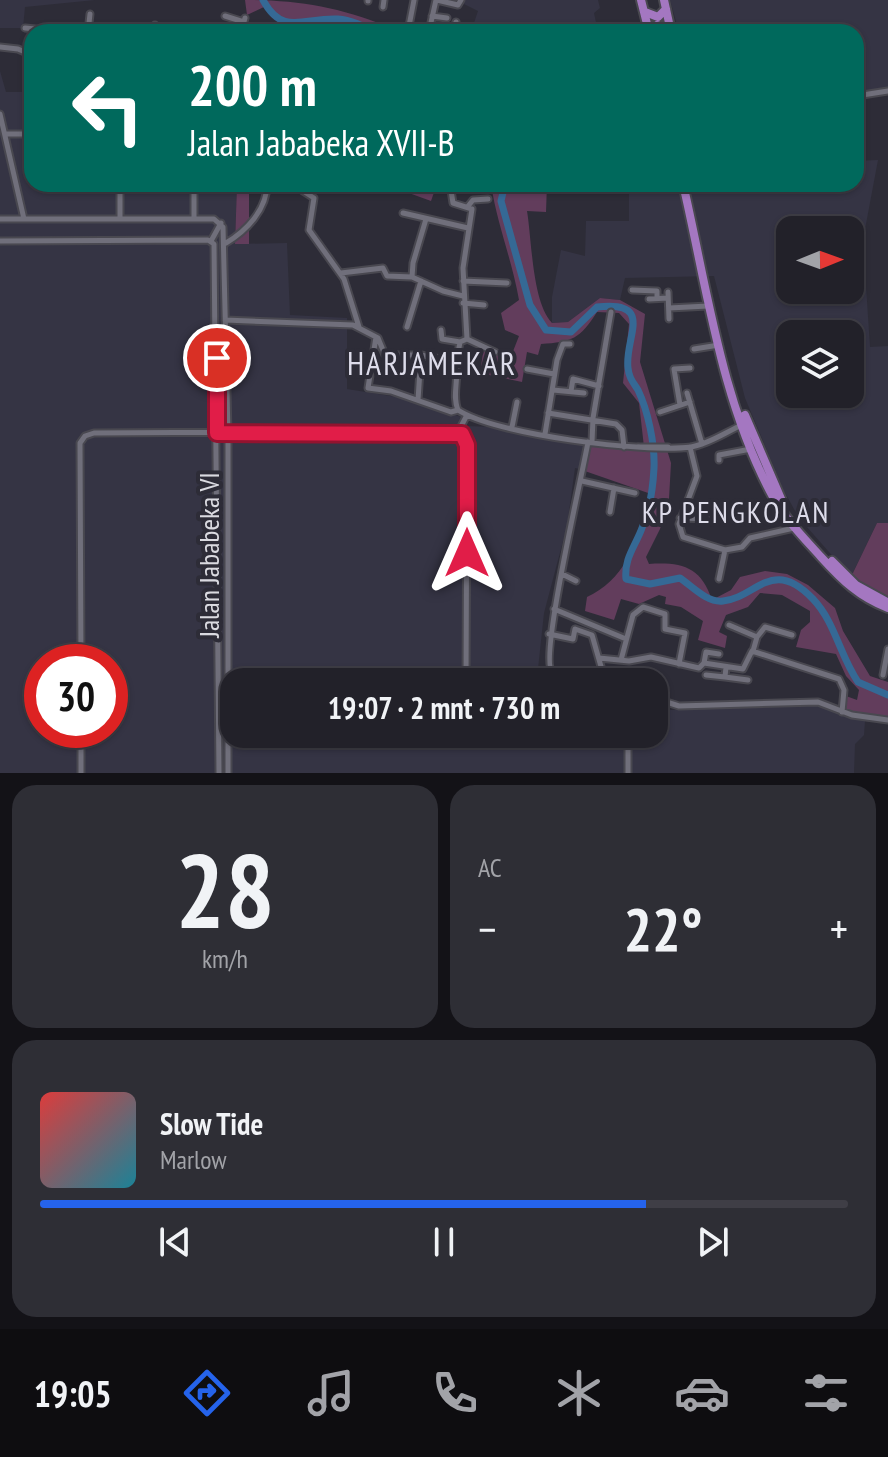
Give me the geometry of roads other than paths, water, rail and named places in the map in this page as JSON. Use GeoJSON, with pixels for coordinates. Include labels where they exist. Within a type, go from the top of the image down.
{"type":"FeatureCollection","features":[{"type":"Feature","properties":{"kind":"highway"},"geometry":{"type":"LineString","coordinates":[[641,0],[648,24]]}},
{"type":"Feature","properties":{"kind":"highway"},"geometry":{"type":"LineString","coordinates":[[644,12],[654,18],[665,4]]}},
{"type":"Feature","properties":{"kind":"highway"},"geometry":{"type":"LineString","coordinates":[[665,4],[669,24]]}},
{"type":"Feature","properties":{"kind":"highway"},"geometry":{"type":"LineString","coordinates":[[687,192],[741,404],[777,492],[813,542],[849,578],[888,606]]}},
{"type":"Feature","properties":{"kind":"highway"},"geometry":{"type":"LineString","coordinates":[[704,266],[720,345],[742,424],[771,494],[795,527],[845,584],[863,597],[888,606]]}},
{"type":"Feature","properties":{"kind":"street"},"geometry":{"type":"LineString","coordinates":[[409,24],[414,0]]}},
{"type":"Feature","properties":{"kind":"street"},"geometry":{"type":"LineString","coordinates":[[431,24],[436,0],[458,5],[461,0]]}},
{"type":"Feature","properties":{"kind":"street"},"geometry":{"type":"LineString","coordinates":[[89,24],[90,14]]}},
{"type":"Feature","properties":{"kind":"street"},"geometry":{"type":"LineString","coordinates":[[225,16],[244,20],[243,24]]}},
{"type":"Feature","properties":{"kind":"street"},"geometry":{"type":"LineString","coordinates":[[432,16],[447,18]]}},
{"type":"Feature","properties":{"kind":"street"},"geometry":{"type":"LineString","coordinates":[[0,47],[24,52]]}},
{"type":"Feature","properties":{"kind":"street"},"geometry":{"type":"LineString","coordinates":[[864,95],[888,91]]}},
{"type":"Feature","properties":{"kind":"street"},"geometry":{"type":"LineString","coordinates":[[0,114],[24,219]]}},
{"type":"Feature","properties":{"kind":"street"},"geometry":{"type":"LineString","coordinates":[[5,134],[24,134]]}},
{"type":"Feature","properties":{"kind":"street"},"geometry":{"type":"LineString","coordinates":[[120,192],[120,218]]}},
{"type":"Feature","properties":{"kind":"street"},"geometry":{"type":"LineString","coordinates":[[194,192],[194,219]]}},
{"type":"Feature","properties":{"kind":"street"},"geometry":{"type":"LineString","coordinates":[[226,243],[250,227],[266,192]]}},
{"type":"Feature","properties":{"kind":"street"},"geometry":{"type":"LineString","coordinates":[[305,192],[314,198],[309,230],[341,273],[354,301],[359,327]]}},
{"type":"Feature","properties":{"kind":"street"},"geometry":{"type":"LineString","coordinates":[[451,192],[453,203],[469,205]]}},
{"type":"Feature","properties":{"kind":"street"},"geometry":{"type":"LineString","coordinates":[[488,199],[473,200],[469,205],[463,281],[464,340],[456,364],[453,394],[458,410],[512,427],[624,447],[690,447],[742,424]]}},
{"type":"Feature","properties":{"kind":"street"},"geometry":{"type":"LineString","coordinates":[[403,213],[468,228]]}},
{"type":"Feature","properties":{"kind":"street"},"geometry":{"type":"LineString","coordinates":[[0,219],[216,219],[221,223],[211,241],[0,241]]}},
{"type":"Feature","properties":{"kind":"street"},"geometry":{"type":"LineString","coordinates":[[412,277],[413,261],[426,219]]}},
{"type":"Feature","properties":{"kind":"street","name":"Jalan Jababeka VI"},"geometry":{"type":"LineString","coordinates":[[221,223],[226,243],[228,773]]}},
{"type":"Feature","properties":{"kind":"street","name":"Jalan Jababeka VI"},"geometry":{"type":"LineString","coordinates":[[211,241],[215,249],[217,320],[219,773]]}},
{"type":"Feature","properties":{"kind":"street"},"geometry":{"type":"LineString","coordinates":[[341,273],[383,268],[389,277],[412,277],[463,296]]}},
{"type":"Feature","properties":{"kind":"street"},"geometry":{"type":"LineString","coordinates":[[407,327],[421,281]]}},
{"type":"Feature","properties":{"kind":"street"},"geometry":{"type":"LineString","coordinates":[[463,281],[507,283]]}},
{"type":"Feature","properties":{"kind":"street"},"geometry":{"type":"LineString","coordinates":[[632,290],[657,291],[657,298]]}},
{"type":"Feature","properties":{"kind":"street"},"geometry":{"type":"LineString","coordinates":[[649,299],[668,295],[669,319]]}},
{"type":"Feature","properties":{"kind":"street"},"geometry":{"type":"LineString","coordinates":[[463,303],[484,305]]}},
{"type":"Feature","properties":{"kind":"street"},"geometry":{"type":"LineString","coordinates":[[669,308],[711,306]]}},
{"type":"Feature","properties":{"kind":"street"},"geometry":{"type":"LineString","coordinates":[[550,668],[549,634],[590,442],[611,312]]}},
{"type":"Feature","properties":{"kind":"street"},"geometry":{"type":"LineString","coordinates":[[217,320],[329,323],[359,327],[376,337],[385,355],[421,355],[456,364]]}},
{"type":"Feature","properties":{"kind":"street"},"geometry":{"type":"LineString","coordinates":[[441,330],[442,339],[464,340],[495,352]]}},
{"type":"Feature","properties":{"kind":"street"},"geometry":{"type":"LineString","coordinates":[[376,337],[368,388],[451,412],[458,410]]}},
{"type":"Feature","properties":{"kind":"street"},"geometry":{"type":"LineString","coordinates":[[545,434],[554,374],[562,345],[570,344]]}},
{"type":"Feature","properties":{"kind":"street"},"geometry":{"type":"LineString","coordinates":[[694,349],[720,345]]}},
{"type":"Feature","properties":{"kind":"street"},"geometry":{"type":"LineString","coordinates":[[418,400],[421,355]]}},
{"type":"Feature","properties":{"kind":"street"},"geometry":{"type":"LineString","coordinates":[[680,405],[674,368],[690,368]]}},
{"type":"Feature","properties":{"kind":"street"},"geometry":{"type":"LineString","coordinates":[[527,369],[554,374]]}},
{"type":"Feature","properties":{"kind":"street"},"geometry":{"type":"LineString","coordinates":[[571,391],[572,379],[600,386]]}},
{"type":"Feature","properties":{"kind":"street"},"geometry":{"type":"LineString","coordinates":[[553,390],[584,393]]}},
{"type":"Feature","properties":{"kind":"street"},"geometry":{"type":"LineString","coordinates":[[687,393],[702,444]]}},
{"type":"Feature","properties":{"kind":"street"},"geometry":{"type":"LineString","coordinates":[[512,427],[517,402]]}},
{"type":"Feature","properties":{"kind":"street"},"geometry":{"type":"LineString","coordinates":[[660,412],[690,402]]}},
{"type":"Feature","properties":{"kind":"street"},"geometry":{"type":"LineString","coordinates":[[548,413],[619,426],[624,447]]}},
{"type":"Feature","properties":{"kind":"street"},"geometry":{"type":"LineString","coordinates":[[458,432],[467,415]]}},
{"type":"Feature","properties":{"kind":"street"},"geometry":{"type":"LineString","coordinates":[[81,644],[82,438],[94,433],[458,432],[465,437],[467,445],[466,668]]}},
{"type":"Feature","properties":{"kind":"street"},"geometry":{"type":"LineString","coordinates":[[690,447],[697,476],[680,518],[683,537],[725,550],[742,547],[750,538],[795,527]]}},
{"type":"Feature","properties":{"kind":"street"},"geometry":{"type":"LineString","coordinates":[[719,460],[719,455],[752,449]]}},
{"type":"Feature","properties":{"kind":"street"},"geometry":{"type":"LineString","coordinates":[[581,481],[635,493]]}},
{"type":"Feature","properties":{"kind":"street"},"geometry":{"type":"LineString","coordinates":[[610,512],[614,488]]}},
{"type":"Feature","properties":{"kind":"street"},"geometry":{"type":"LineString","coordinates":[[680,518],[712,519]]}},
{"type":"Feature","properties":{"kind":"street"},"geometry":{"type":"LineString","coordinates":[[719,579],[725,550]]}},
{"type":"Feature","properties":{"kind":"street"},"geometry":{"type":"LineString","coordinates":[[562,574],[576,581]]}},
{"type":"Feature","properties":{"kind":"street"},"geometry":{"type":"LineString","coordinates":[[621,660],[638,608],[664,613],[665,629],[686,634],[679,664]]}},
{"type":"Feature","properties":{"kind":"street"},"geometry":{"type":"LineString","coordinates":[[554,609],[626,639]]}},
{"type":"Feature","properties":{"kind":"street"},"geometry":{"type":"LineString","coordinates":[[729,625],[757,637]]}},
{"type":"Feature","properties":{"kind":"street"},"geometry":{"type":"LineString","coordinates":[[704,663],[744,669],[757,637],[765,627],[792,635]]}},
{"type":"Feature","properties":{"kind":"street"},"geometry":{"type":"LineString","coordinates":[[549,634],[573,639],[575,629],[589,633],[596,641],[602,668]]}},
{"type":"Feature","properties":{"kind":"street"},"geometry":{"type":"LineString","coordinates":[[883,675],[888,649]]}},
{"type":"Feature","properties":{"kind":"street"},"geometry":{"type":"LineString","coordinates":[[753,651],[839,679],[844,690],[842,712]]}},
{"type":"Feature","properties":{"kind":"street"},"geometry":{"type":"LineString","coordinates":[[599,658],[621,660],[651,657],[700,668],[706,652],[719,654]]}},
{"type":"Feature","properties":{"kind":"street"},"geometry":{"type":"LineString","coordinates":[[725,677],[726,667]]}},
{"type":"Feature","properties":{"kind":"street"},"geometry":{"type":"LineString","coordinates":[[706,675],[748,680]]}},
{"type":"Feature","properties":{"kind":"street"},"geometry":{"type":"LineString","coordinates":[[668,702],[679,706],[818,702],[842,712],[888,720]]}},
{"type":"Feature","properties":{"kind":"street"},"geometry":{"type":"LineString","coordinates":[[81,748],[81,773]]}},
{"type":"Feature","properties":{"kind":"street"},"geometry":{"type":"LineString","coordinates":[[628,748],[628,773]]}},
{"type":"Feature","properties":{"kind":"waterway"},"geometry":{"type":"LineString","coordinates":[[263,0],[278,18],[287,22],[338,19],[357,24]]}},
{"type":"Feature","properties":{"kind":"waterway"},"geometry":{"type":"LineString","coordinates":[[503,192],[501,201],[530,305],[546,330],[571,332],[597,307],[615,306],[626,309],[632,315],[628,368],[648,418],[654,468],[649,506],[628,559],[626,579],[650,584],[680,578],[706,597],[717,601],[735,598],[775,580],[786,581],[799,587],[821,608],[858,682],[888,695]]}},
{"type":"Feature","properties":{"kind":"district","name":"HARJAMEKAR"},"geometry":{"type":"Point","coordinates":[432,363]}},
{"type":"Feature","properties":{"kind":"district","name":"KP PENGKOLAN"},"geometry":{"type":"Point","coordinates":[736,511]}}]}
